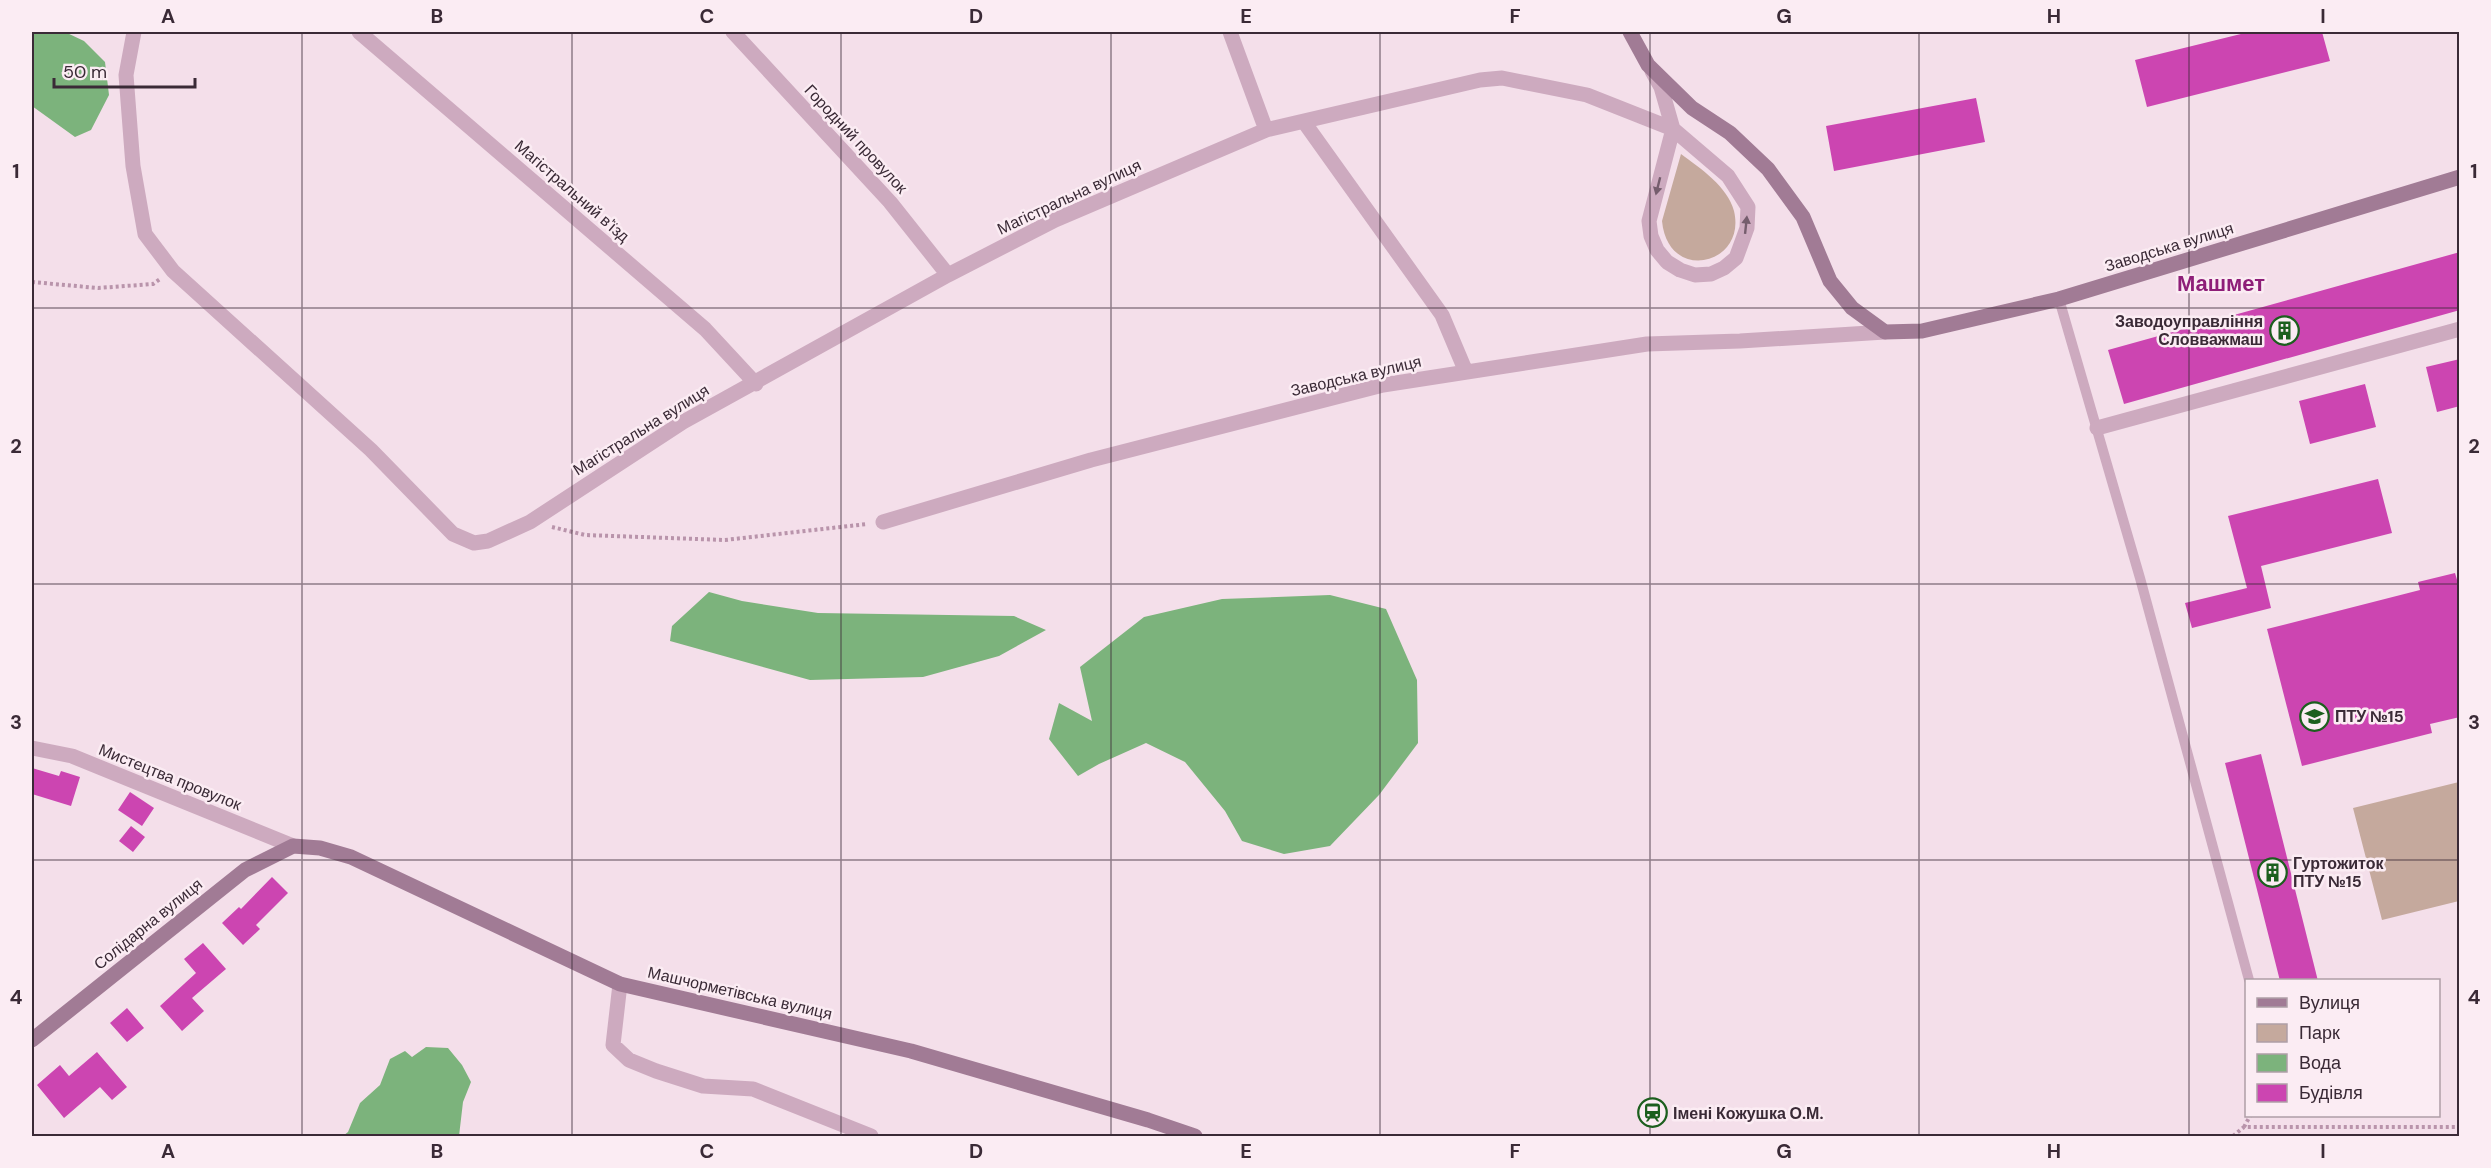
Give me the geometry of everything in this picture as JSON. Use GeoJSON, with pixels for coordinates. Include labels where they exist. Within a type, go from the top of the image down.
{"type":"FeatureCollection","features":[{"type":"Feature","properties":{"kind":"street","name":"Магістральна вулиця"},"geometry":{"type":"LineString","coordinates":[[134,32],[126,75],[133,166],[145,234],[173,271],[371,450],[453,534],[474,543],[488,541],[530,522],[683,422],[756,384],[948,275],[1055,220],[1266,130],[1452,84],[1502,78],[1587,95],[1626,108],[1673,129]]}},
{"type":"Feature","properties":{"kind":"street","name":"Магістральний в'їзд"},"geometry":{"type":"LineString","coordinates":[[359,32],[705,328],[756,384]]}},
{"type":"Feature","properties":{"kind":"street","name":"Городний провулок"},"geometry":{"type":"LineString","coordinates":[[733,32],[890,202],[948,275]]}},
{"type":"Feature","properties":{"kind":"street"},"geometry":{"type":"LineString","coordinates":[[1230,32],[1266,130]]}},
{"type":"Feature","properties":{"kind":"street"},"geometry":{"type":"LineString","coordinates":[[1630,32],[1661,87],[1673,129],[1649,221],[1651,236],[1657,250],[1667,262],[1695,275],[1711,274],[1724,268],[1736,258],[1747,228],[1748,207],[1728,176],[1673,129]]}},
{"type":"Feature","properties":{"kind":"street"},"geometry":{"type":"LineString","coordinates":[[1648,64],[1692,108],[1730,133],[1768,169],[1803,217],[1830,281],[1852,308],[1886,332]]}},
{"type":"Feature","properties":{"kind":"street"},"geometry":{"type":"LineString","coordinates":[[1304,122],[1442,315],[1466,372]]}},
{"type":"Feature","properties":{"kind":"street","name":"Заводська вулиця"},"geometry":{"type":"LineString","coordinates":[[883,522],[1125,451],[1383,385],[1647,344],[1922,331],[2059,299],[2460,177]]}},
{"type":"Feature","properties":{"kind":"street"},"geometry":{"type":"LineString","coordinates":[[2097,429],[2460,329]]}},
{"type":"Feature","properties":{"kind":"street","name":"Мистецтва провулок"},"geometry":{"type":"LineString","coordinates":[[32,748],[72,756],[293,846]]}},
{"type":"Feature","properties":{"kind":"street","name":"Машчорметівська вулиця"},"geometry":{"type":"LineString","coordinates":[[293,846],[320,848],[351,857],[620,984],[911,1051],[1148,1120],[1195,1137]]}},
{"type":"Feature","properties":{"kind":"street","name":"Солідарна вулиця"},"geometry":{"type":"LineString","coordinates":[[32,1040],[245,870],[293,846]]}},
{"type":"Feature","properties":{"kind":"street"},"geometry":{"type":"LineString","coordinates":[[620,984],[613,1045],[630,1060],[703,1086],[753,1089],[871,1137]]}},
{"type":"Feature","properties":{"kind":"lane"},"geometry":{"type":"LineString","coordinates":[[2059,299],[2203,806],[2248,979]]}},
{"type":"Feature","properties":{"kind":"path"},"geometry":{"type":"LineString","coordinates":[[32,282],[98,288],[153,284],[173,271]]}},
{"type":"Feature","properties":{"kind":"path"},"geometry":{"type":"LineString","coordinates":[[530,522],[585,535],[725,540],[883,522]]}},
{"type":"Feature","properties":{"kind":"path"},"geometry":{"type":"LineString","coordinates":[[2233,1137],[2249,1117]]}},
{"type":"Feature","properties":{"kind":"path"},"geometry":{"type":"LineString","coordinates":[[2244,1126],[2460,1127]]}},
{"type":"Feature","properties":{"kind":"green space"},"geometry":{"type":"Polygon","coordinates":[[[1681,154],[1720,186],[1734,211],[1735,230],[1729,244],[1719,255],[1705,260],[1691,260],[1678,254],[1667,241],[1662,221],[1681,154]]]}},
{"type":"Feature","properties":{"kind":"green space"},"geometry":{"type":"Polygon","coordinates":[[[2459,782],[2459,901],[2382,920],[2353,808],[2459,782]]]}},
{"type":"Feature","properties":{"kind":"water"},"geometry":{"type":"Polygon","coordinates":[[[32,32],[65,32],[84,41],[105,62],[109,95],[91,130],[75,137],[32,106],[32,32]]]}},
{"type":"Feature","properties":{"kind":"water"},"geometry":{"type":"Polygon","coordinates":[[[709,592],[742,601],[818,613],[1014,616],[1046,630],[999,656],[923,677],[810,680],[670,641],[672,626],[709,592]]]}},
{"type":"Feature","properties":{"kind":"water"},"geometry":{"type":"Polygon","coordinates":[[[1330,595],[1386,609],[1417,680],[1418,743],[1379,795],[1330,846],[1284,854],[1242,841],[1225,811],[1185,762],[1146,743],[1078,776],[1049,739],[1059,703],[1092,721],[1080,667],[1144,617],[1222,599],[1330,595]]]}},
{"type":"Feature","properties":{"kind":"water"},"geometry":{"type":"Polygon","coordinates":[[[426,1047],[448,1048],[462,1065],[471,1082],[463,1102],[459,1136],[343,1136],[348,1132],[360,1103],[380,1085],[390,1059],[405,1051],[412,1057],[426,1047]]]}},
{"type":"Feature","properties":{"kind":"building"},"geometry":{"type":"Polygon","coordinates":[[[2249,32],[2322,32],[2330,61],[2147,107],[2135,60],[2249,32]]]}},
{"type":"Feature","properties":{"kind":"building"},"geometry":{"type":"Polygon","coordinates":[[[1976,98],[1985,142],[1834,171],[1826,126],[1976,98]]]}},
{"type":"Feature","properties":{"kind":"building","name":"Заводоуправління Словважмаш"},"geometry":{"type":"Polygon","coordinates":[[[2460,252],[2460,310],[2124,404],[2108,350],[2460,252]]]}},
{"type":"Feature","properties":{"kind":"building"},"geometry":{"type":"Polygon","coordinates":[[[2460,359],[2460,406],[2437,412],[2426,367],[2460,359]]]}},
{"type":"Feature","properties":{"kind":"building"},"geometry":{"type":"Polygon","coordinates":[[[2365,384],[2376,427],[2310,444],[2299,401],[2365,384]]]}},
{"type":"Feature","properties":{"kind":"building"},"geometry":{"type":"Polygon","coordinates":[[[2378,479],[2392,533],[2261,566],[2271,608],[2192,628],[2185,603],[2247,588],[2228,516],[2378,479]]]}},
{"type":"Feature","properties":{"kind":"building"},"geometry":{"type":"Polygon","coordinates":[[[2455,573],[2460,590],[2460,717],[2430,724],[2432,733],[2302,766],[2267,629],[2420,590],[2418,582],[2455,573]]]}},
{"type":"Feature","properties":{"kind":"building","name":"Гуртожиток ПТУ №15"},"geometry":{"type":"Polygon","coordinates":[[[2261,754],[2317,979],[2279,979],[2225,763],[2261,754]]]}},
{"type":"Feature","properties":{"kind":"building"},"geometry":{"type":"Polygon","coordinates":[[[32,768],[59,776],[61,771],[80,777],[71,806],[32,794],[32,768]]]}},
{"type":"Feature","properties":{"kind":"building"},"geometry":{"type":"Polygon","coordinates":[[[130,792],[154,808],[142,826],[118,810],[130,792]]]}},
{"type":"Feature","properties":{"kind":"building"},"geometry":{"type":"Polygon","coordinates":[[[131,826],[145,837],[133,852],[119,841],[131,826]]]}},
{"type":"Feature","properties":{"kind":"building"},"geometry":{"type":"Polygon","coordinates":[[[272,877],[288,893],[256,925],[260,929],[243,945],[222,923],[239,907],[241,909],[272,877]]]}},
{"type":"Feature","properties":{"kind":"building"},"geometry":{"type":"Polygon","coordinates":[[[203,943],[226,969],[192,998],[204,1011],[182,1031],[160,1006],[196,973],[184,959],[203,943]]]}},
{"type":"Feature","properties":{"kind":"building"},"geometry":{"type":"Polygon","coordinates":[[[127,1008],[144,1028],[127,1042],[110,1023],[127,1008]]]}},
{"type":"Feature","properties":{"kind":"building"},"geometry":{"type":"Polygon","coordinates":[[[97,1052],[127,1087],[112,1100],[100,1087],[64,1118],[37,1085],[60,1065],[69,1076],[97,1052]]]}},
{"type":"Feature","properties":{"kind":"place","name":"Заводоуправління Словважмаш"},"geometry":{"type":"Point","coordinates":[2284,330]}},
{"type":"Feature","properties":{"kind":"place","name":"ПТУ №15"},"geometry":{"type":"Point","coordinates":[2314,716]}},
{"type":"Feature","properties":{"kind":"place","name":"Гуртожиток ПТУ №15"},"geometry":{"type":"Point","coordinates":[2272,872]}},
{"type":"Feature","properties":{"kind":"place","name":"Імені Кожушка О.М."},"geometry":{"type":"Point","coordinates":[1652,1113]}},
{"type":"Feature","properties":{"kind":"district","name":"Машмет"},"geometry":{"type":"Point","coordinates":[2221,283]}}]}
